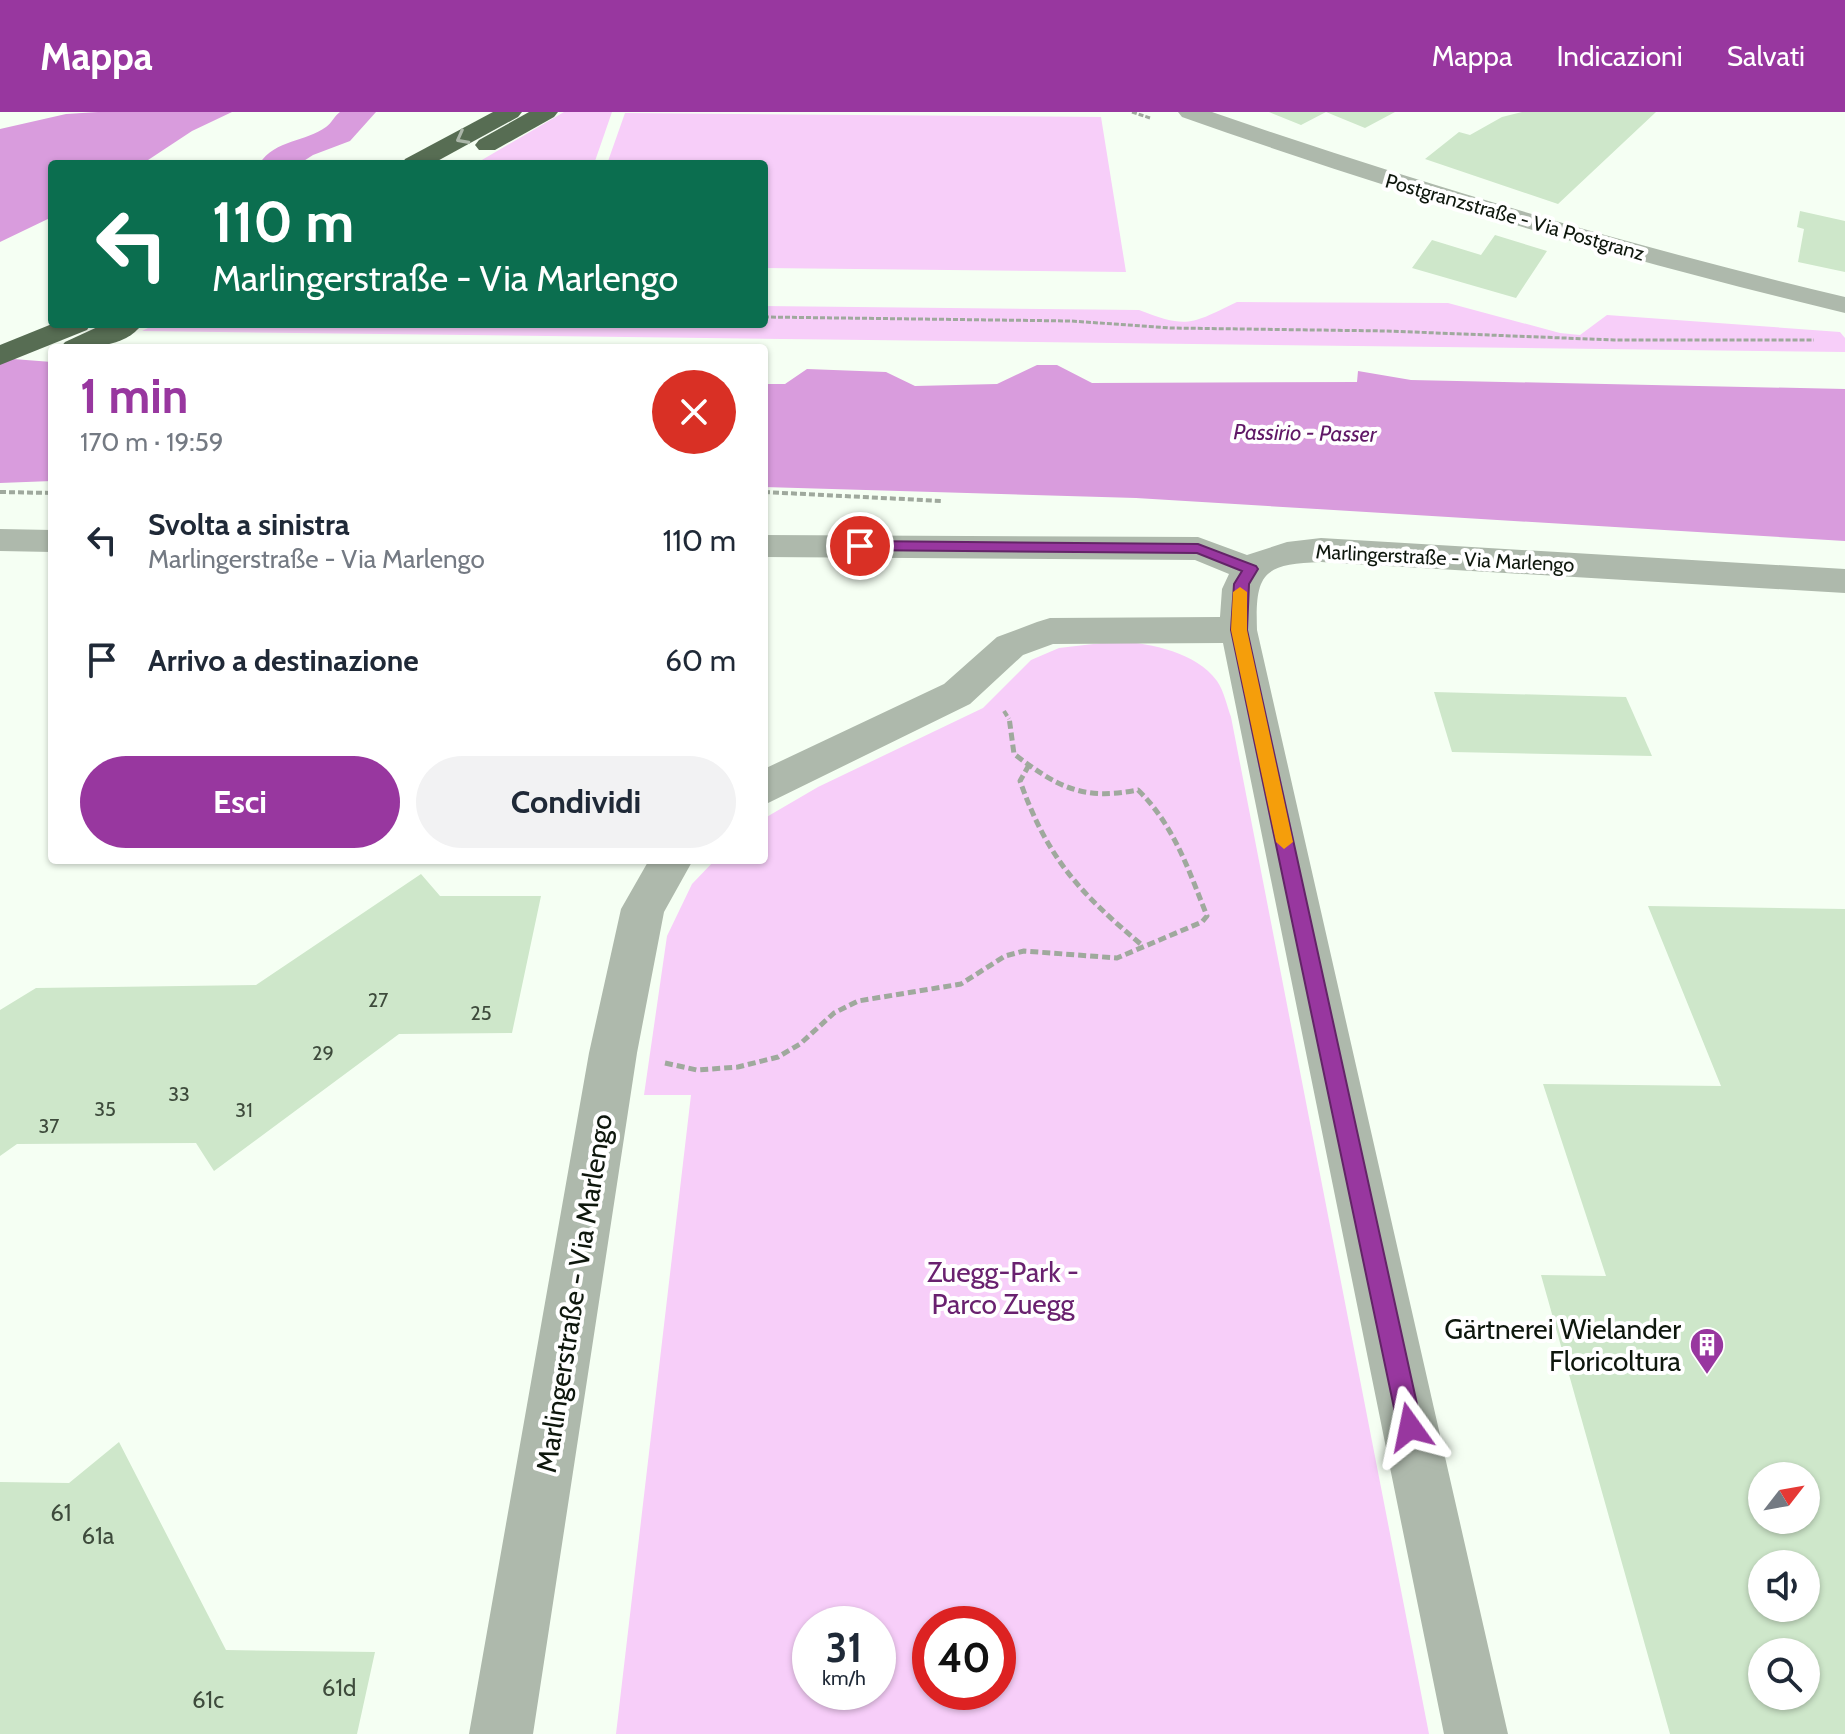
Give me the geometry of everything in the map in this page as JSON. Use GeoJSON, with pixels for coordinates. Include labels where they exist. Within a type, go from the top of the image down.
{"type":"FeatureCollection","features":[{"type":"Feature","properties":{"kind":"highway"},"geometry":{"type":"LineString","coordinates":[[421,160],[510,112]]}},
{"type":"Feature","properties":{"kind":"highway"},"geometry":{"type":"LineString","coordinates":[[460,160],[546,112]]}},
{"type":"Feature","properties":{"kind":"highway"},"geometry":{"type":"LineString","coordinates":[[0,356],[67,328]]}},
{"type":"Feature","properties":{"kind":"highway"},"geometry":{"type":"LineString","coordinates":[[84,344],[118,329]]}},
{"type":"Feature","properties":{"kind":"highway"},"geometry":{"type":"LineString","coordinates":[[0,381],[48,360]]}},
{"type":"Feature","properties":{"kind":"street","name":"Postgranzstraße - Via Postgranz"},"geometry":{"type":"LineString","coordinates":[[1190,112],[1356,171],[1623,250],[1845,305]]}},
{"type":"Feature","properties":{"kind":"street"},"geometry":{"type":"LineString","coordinates":[[0,540],[48,541]]}},
{"type":"Feature","properties":{"kind":"street"},"geometry":{"type":"LineString","coordinates":[[768,546],[1198,549],[1251,569],[1241,584],[1239,630],[1476,1734]]}},
{"type":"Feature","properties":{"kind":"street","name":"Marlingerstraße - Via Marlengo"},"geometry":{"type":"LineString","coordinates":[[1251,569],[1271,557],[1293,551],[1321,550],[1845,581]]}},
{"type":"Feature","properties":{"kind":"street"},"geometry":{"type":"LineString","coordinates":[[768,787],[799,768],[965,687],[1010,646],[1050,631],[1239,630]]}},
{"type":"Feature","properties":{"kind":"street","name":"Marlingerstraße - Via Marlengo"},"geometry":{"type":"LineString","coordinates":[[501,1734],[613,1053],[643,909],[670,864]]}},
{"type":"Feature","properties":{"kind":"path"},"geometry":{"type":"LineString","coordinates":[[768,317],[1071,321],[1171,328],[1307,329],[1614,340],[1814,340]]}},
{"type":"Feature","properties":{"kind":"path"},"geometry":{"type":"LineString","coordinates":[[0,492],[48,493]]}},
{"type":"Feature","properties":{"kind":"path"},"geometry":{"type":"LineString","coordinates":[[613,1053],[697,1070],[738,1067],[778,1057],[800,1044],[834,1013],[858,1001],[961,984],[1005,956],[1024,951],[1117,958],[1202,922],[1207,916],[1174,839],[1150,799],[1138,790],[1112,796],[1067,791],[1014,754],[1008,714],[965,687]]}},
{"type":"Feature","properties":{"kind":"path"},"geometry":{"type":"LineString","coordinates":[[1029,765],[1020,781],[1023,792],[1055,853],[1096,908],[1143,946]]}},
{"type":"Feature","properties":{"kind":"green space"},"geometry":{"type":"Polygon","coordinates":[[[564,112],[612,112],[595,160],[482,160],[564,112]]]}},
{"type":"Feature","properties":{"kind":"green space"},"geometry":{"type":"Polygon","coordinates":[[[625,113],[1101,117],[1126,272],[768,268],[768,160],[608,160],[625,113]]]}},
{"type":"Feature","properties":{"kind":"green space"},"geometry":{"type":"Polygon","coordinates":[[[1237,302],[1448,303],[1560,333],[1580,335],[1607,315],[1840,332],[1845,338],[1845,352],[142,331],[148,328],[768,328],[768,306],[1139,310],[1179,322],[1209,315],[1237,302]]]}},
{"type":"Feature","properties":{"kind":"green space","name":"Zuegg-Park - Parco Zuegg"},"geometry":{"type":"Polygon","coordinates":[[[1119,641],[1145,644],[1185,656],[1208,671],[1222,689],[1231,717],[1429,1734],[616,1734],[691,1095],[644,1095],[667,936],[692,884],[711,864],[768,864],[768,817],[818,787],[983,708],[1031,660],[1059,648],[1119,641]]]}},
{"type":"Feature","properties":{"kind":"water"},"geometry":{"type":"Polygon","coordinates":[[[232,112],[192,131],[148,160],[48,160],[48,219],[0,242],[0,129],[66,114],[232,112]]]}},
{"type":"Feature","properties":{"kind":"water"},"geometry":{"type":"Polygon","coordinates":[[[0,358],[48,362],[48,481],[0,483],[0,358]]]}},
{"type":"Feature","properties":{"kind":"water","name":"Passirio - Passer"},"geometry":{"type":"Polygon","coordinates":[[[1037,365],[1057,365],[1092,383],[1357,382],[1358,371],[1411,380],[1845,389],[1845,541],[1136,498],[768,487],[768,384],[785,384],[807,369],[886,372],[915,386],[997,384],[1037,365]]]}},
{"type":"Feature","properties":{"kind":"building"},"geometry":{"type":"Polygon","coordinates":[[[1269,112],[1326,112],[1301,125],[1269,112]]]}},
{"type":"Feature","properties":{"kind":"building"},"geometry":{"type":"Polygon","coordinates":[[[1326,112],[1395,112],[1365,128],[1326,112]]]}},
{"type":"Feature","properties":{"kind":"building"},"geometry":{"type":"Polygon","coordinates":[[[1522,112],[1656,112],[1558,204],[1425,159],[1459,132],[1470,135],[1502,117],[1522,112]]]}},
{"type":"Feature","properties":{"kind":"building"},"geometry":{"type":"Polygon","coordinates":[[[1800,211],[1845,221],[1845,272],[1798,262],[1804,229],[1797,227],[1800,211]]]}},
{"type":"Feature","properties":{"kind":"building"},"geometry":{"type":"Polygon","coordinates":[[[1495,235],[1547,251],[1516,298],[1412,268],[1432,240],[1481,255],[1495,235]]]}},
{"type":"Feature","properties":{"kind":"building"},"geometry":{"type":"Polygon","coordinates":[[[1434,692],[1626,697],[1652,756],[1452,752],[1434,692]]]}},
{"type":"Feature","properties":{"kind":"building"},"geometry":{"type":"Polygon","coordinates":[[[421,874],[440,896],[541,896],[512,1033],[399,1034],[214,1171],[196,1143],[17,1144],[0,1156],[0,1010],[36,988],[256,985],[421,874]]]}},
{"type":"Feature","properties":{"kind":"building","name":"Gärtnerei Wielander Floricoltura"},"geometry":{"type":"Polygon","coordinates":[[[1648,906],[1845,909],[1845,1734],[1670,1734],[1541,1275],[1606,1276],[1543,1084],[1721,1086],[1648,906]]]}},
{"type":"Feature","properties":{"kind":"building"},"geometry":{"type":"Polygon","coordinates":[[[119,1442],[226,1650],[375,1652],[357,1734],[0,1734],[0,1482],[69,1483],[119,1442]]]}},
{"type":"Feature","properties":{"kind":"waterway"},"geometry":{"type":"LineString","coordinates":[[282,160],[301,148],[338,134],[360,112]]}},
{"type":"Feature","properties":{"kind":"slow traffic"},"geometry":{"type":"LineString","coordinates":[[1240,592],[1239,630],[1284,842]]}},
{"type":"Feature","properties":{"kind":"place","name":"Gärtnerei Wielander Floricoltura"},"geometry":{"type":"Point","coordinates":[1707,1376]}},
{"type":"Feature","properties":{"kind":"route"},"geometry":{"type":"LineString","coordinates":[[860,546],[1198,549],[1251,569],[1241,584],[1239,630],[1410,1427]]}}]}
